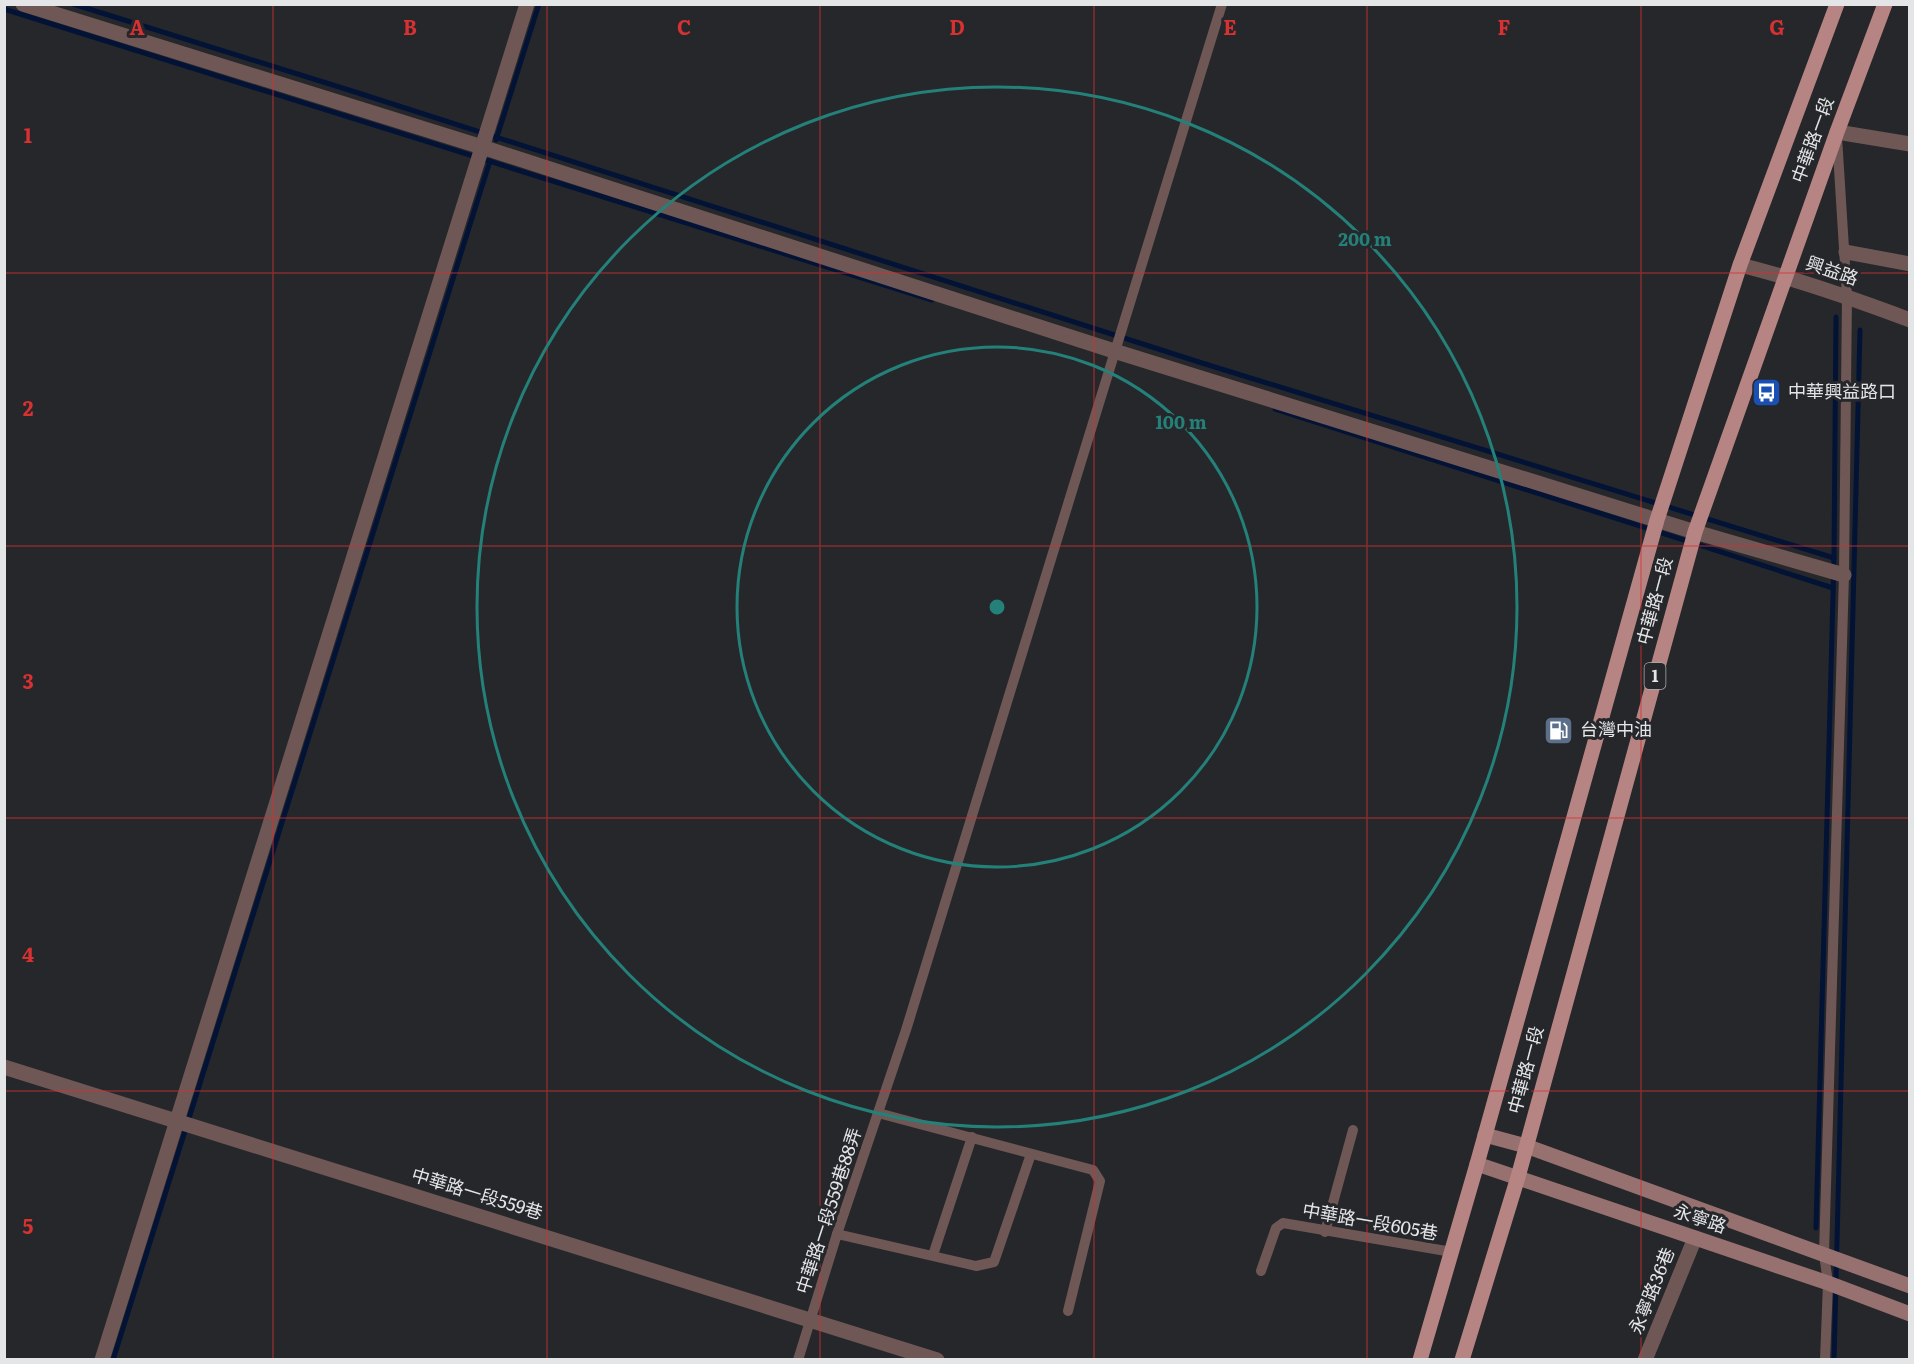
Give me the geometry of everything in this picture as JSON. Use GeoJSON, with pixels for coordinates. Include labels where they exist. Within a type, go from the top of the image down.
{"type":"FeatureCollection","features":[{"type":"Feature","properties":{"kind":"main road","name":"中華路一段"},"geometry":{"type":"LineString","coordinates":[[1420,1359],[1477,1164],[1657,520],[1740,265],[1837,4]]}},
{"type":"Feature","properties":{"kind":"main road","name":"中華路一段"},"geometry":{"type":"LineString","coordinates":[[1462,1359],[1518,1178],[1695,532],[1785,276],[1885,4]]}},
{"type":"Feature","properties":{"kind":"street"},"geometry":{"type":"LineString","coordinates":[[23,4],[482,147],[1114,351],[1695,532],[1844,575]]}},
{"type":"Feature","properties":{"kind":"street"},"geometry":{"type":"LineString","coordinates":[[102,1359],[527,4]]}},
{"type":"Feature","properties":{"kind":"street"},"geometry":{"type":"LineString","coordinates":[[1837,132],[1910,144]]}},
{"type":"Feature","properties":{"kind":"street"},"geometry":{"type":"LineString","coordinates":[[1846,252],[1910,264]]}},
{"type":"Feature","properties":{"kind":"street","name":"興益路"},"geometry":{"type":"LineString","coordinates":[[1740,265],[1785,276],[1847,296],[1910,320]]}},
{"type":"Feature","properties":{"kind":"street","name":"中華路一段559巷"},"geometry":{"type":"LineString","coordinates":[[4,1067],[937,1359]]}},
{"type":"Feature","properties":{"kind":"street","name":"永寧路"},"geometry":{"type":"LineString","coordinates":[[1485,1134],[1526,1146],[1910,1286]]}},
{"type":"Feature","properties":{"kind":"street","name":"永寧路"},"geometry":{"type":"LineString","coordinates":[[1477,1164],[1828,1283],[1910,1314]]}},
{"type":"Feature","properties":{"kind":"street","name":"永寧路36巷"},"geometry":{"type":"LineString","coordinates":[[1645,1359],[1695,1238]]}},
{"type":"Feature","properties":{"kind":"lane","name":"中華路一段559巷88弄"},"geometry":{"type":"LineString","coordinates":[[798,1359],[837,1234],[906,1030],[1222,4]]}},
{"type":"Feature","properties":{"kind":"lane"},"geometry":{"type":"LineString","coordinates":[[1825,1359],[1828,1283],[1824,1254],[1844,575],[1847,296],[1837,132]]}},
{"type":"Feature","properties":{"kind":"lane"},"geometry":{"type":"LineString","coordinates":[[878,1113],[1093,1170],[1100,1181],[1068,1311]]}},
{"type":"Feature","properties":{"kind":"lane"},"geometry":{"type":"LineString","coordinates":[[1325,1232],[1353,1130]]}},
{"type":"Feature","properties":{"kind":"lane"},"geometry":{"type":"LineString","coordinates":[[933,1255],[972,1137]]}},
{"type":"Feature","properties":{"kind":"lane"},"geometry":{"type":"LineString","coordinates":[[837,1234],[976,1266],[994,1262],[1031,1154]]}},
{"type":"Feature","properties":{"kind":"lane","name":"中華路一段605巷"},"geometry":{"type":"LineString","coordinates":[[1261,1271],[1276,1228],[1283,1223],[1452,1252]]}},
{"type":"Feature","properties":{"kind":"waterway"},"geometry":{"type":"LineString","coordinates":[[73,4],[1202,363],[1834,558]]}},
{"type":"Feature","properties":{"kind":"waterway"},"geometry":{"type":"LineString","coordinates":[[496,140],[539,4]]}},
{"type":"Feature","properties":{"kind":"waterway"},"geometry":{"type":"LineString","coordinates":[[4,9],[932,300]]}},
{"type":"Feature","properties":{"kind":"waterway"},"geometry":{"type":"LineString","coordinates":[[113,1360],[490,161]]}},
{"type":"Feature","properties":{"kind":"waterway"},"geometry":{"type":"LineString","coordinates":[[1816,1228],[1834,558],[1836,317]]}},
{"type":"Feature","properties":{"kind":"waterway"},"geometry":{"type":"LineString","coordinates":[[1834,1360],[1860,330]]}},
{"type":"Feature","properties":{"kind":"waterway"},"geometry":{"type":"LineString","coordinates":[[1275,409],[1833,588]]}},
{"type":"Feature","properties":{"kind":"place","name":"中華興益路口"},"geometry":{"type":"Point","coordinates":[1767,392]}},
{"type":"Feature","properties":{"kind":"place","name":"台灣中油"},"geometry":{"type":"Point","coordinates":[1559,730]}}]}
